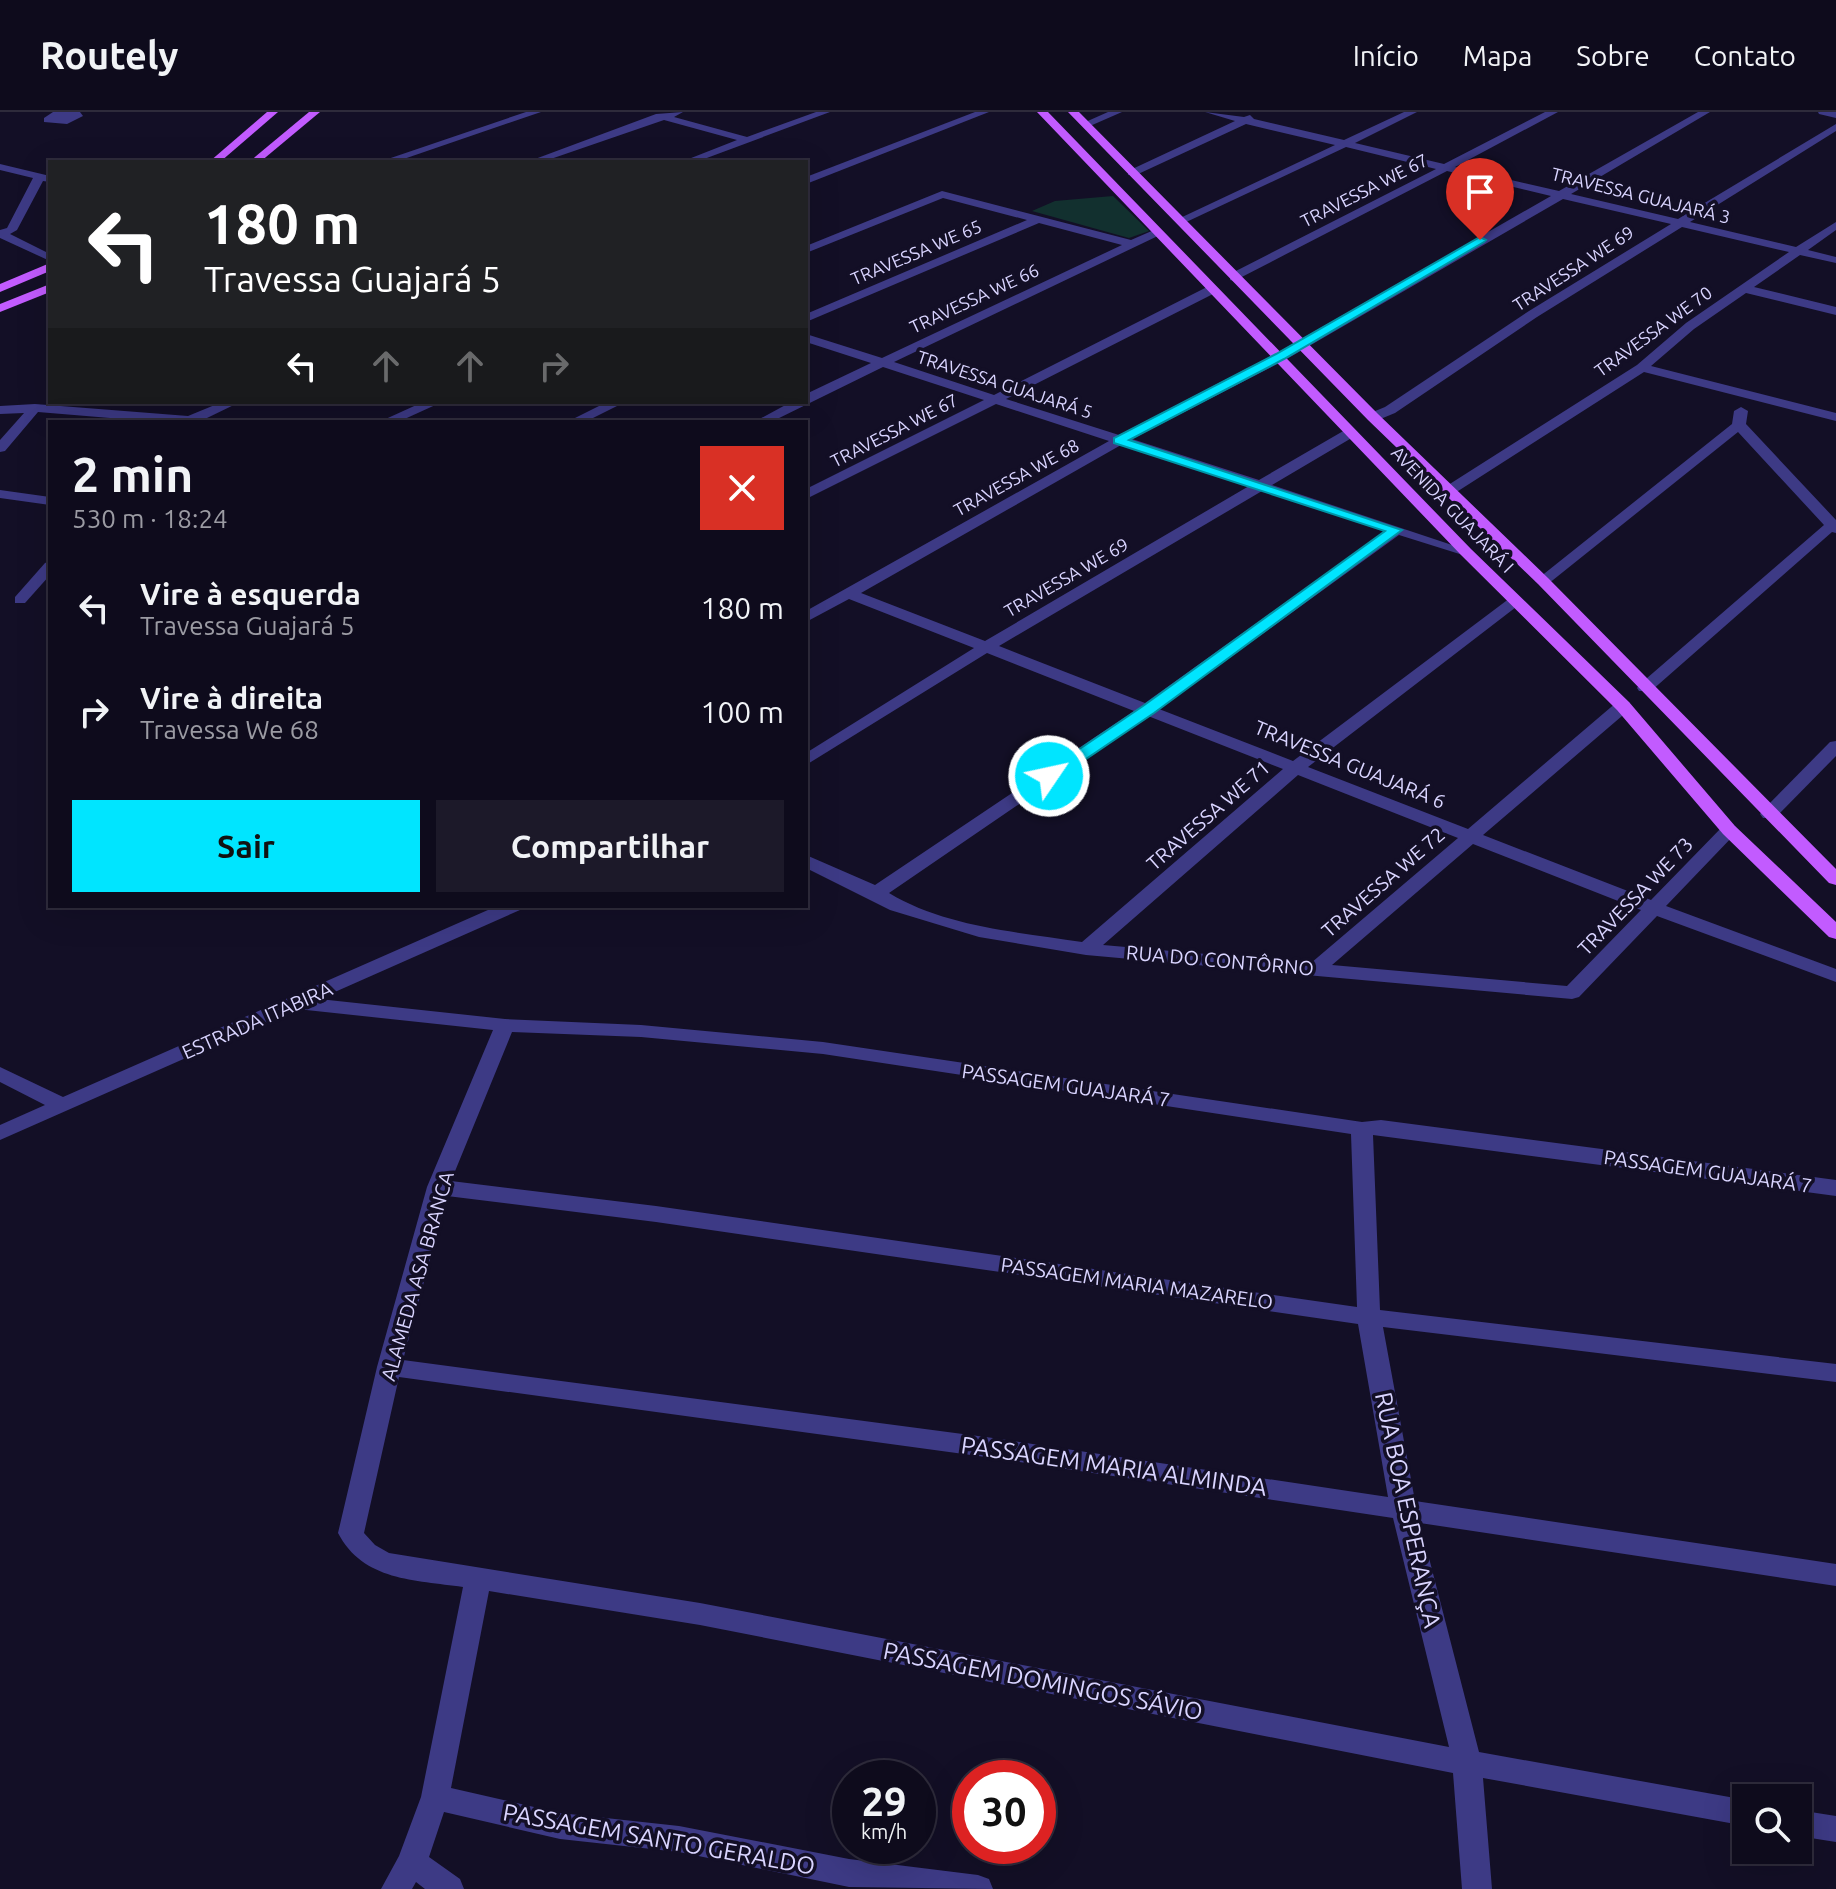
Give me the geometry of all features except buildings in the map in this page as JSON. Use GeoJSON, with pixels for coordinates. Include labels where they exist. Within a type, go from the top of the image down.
{"type":"FeatureCollection","features":[{"type":"Feature","properties":{"kind":"main road"},"geometry":{"type":"LineString","coordinates":[[216,160],[273,112]]}},
{"type":"Feature","properties":{"kind":"main road"},"geometry":{"type":"LineString","coordinates":[[256,160],[315,112]]}},
{"type":"Feature","properties":{"kind":"main road","name":"AVENIDA GUAJARÁ I"},"geometry":{"type":"LineString","coordinates":[[1042,112],[1466,552],[1623,706],[1729,830],[1836,933]]}},
{"type":"Feature","properties":{"kind":"main road","name":"AVENIDA GUAJARÁ I"},"geometry":{"type":"LineString","coordinates":[[1073,112],[1234,277],[1304,343],[1373,417],[1543,581],[1836,879]]}},
{"type":"Feature","properties":{"kind":"main road"},"geometry":{"type":"LineString","coordinates":[[0,288],[48,268]]}},
{"type":"Feature","properties":{"kind":"main road"},"geometry":{"type":"LineString","coordinates":[[0,308],[48,289]]}},
{"type":"Feature","properties":{"kind":"street"},"geometry":{"type":"LineString","coordinates":[[390,160],[536,112]]}},
{"type":"Feature","properties":{"kind":"street"},"geometry":{"type":"LineString","coordinates":[[645,112],[748,140]]}},
{"type":"Feature","properties":{"kind":"street"},"geometry":{"type":"LineString","coordinates":[[538,160],[678,112]]}},
{"type":"Feature","properties":{"kind":"street"},"geometry":{"type":"LineString","coordinates":[[692,160],[825,112]]}},
{"type":"Feature","properties":{"kind":"street"},"geometry":{"type":"LineString","coordinates":[[808,180],[984,112]]}},
{"type":"Feature","properties":{"kind":"street"},"geometry":{"type":"LineString","coordinates":[[1086,124],[1117,112]]}},
{"type":"Feature","properties":{"kind":"street","name":"TRAVESSA GUAJARÁ 3"},"geometry":{"type":"LineString","coordinates":[[1210,112],[1836,260]]}},
{"type":"Feature","properties":{"kind":"street"},"geometry":{"type":"LineString","coordinates":[[1132,173],[1265,112]]}},
{"type":"Feature","properties":{"kind":"street"},"geometry":{"type":"LineString","coordinates":[[1182,221],[1412,112]]}},
{"type":"Feature","properties":{"kind":"street","name":"TRAVESSA WE 67"},"geometry":{"type":"LineString","coordinates":[[1234,277],[1553,112]]}},
{"type":"Feature","properties":{"kind":"street","name":"TRAVESSA WE 68"},"geometry":{"type":"LineString","coordinates":[[848,593],[1118,441],[1280,357],[1705,112]]}},
{"type":"Feature","properties":{"kind":"street"},"geometry":{"type":"LineString","coordinates":[[1823,112],[1836,115]]}},
{"type":"Feature","properties":{"kind":"street","name":"TRAVESSA WE 69"},"geometry":{"type":"LineString","coordinates":[[1373,417],[1390,410],[1677,223],[1836,127]]}},
{"type":"Feature","properties":{"kind":"street"},"geometry":{"type":"LineString","coordinates":[[0,167],[44,178],[11,230],[0,234]]}},
{"type":"Feature","properties":{"kind":"street"},"geometry":{"type":"LineString","coordinates":[[808,249],[942,194],[1132,244]]}},
{"type":"Feature","properties":{"kind":"street","name":"TRAVESSA WE 65"},"geometry":{"type":"LineString","coordinates":[[808,317],[1039,219]]}},
{"type":"Feature","properties":{"kind":"street","name":"TRAVESSA WE 70"},"geometry":{"type":"LineString","coordinates":[[1450,490],[1642,368],[1690,326],[1836,225]]}},
{"type":"Feature","properties":{"kind":"street","name":"TRAVESSA WE 66"},"geometry":{"type":"LineString","coordinates":[[808,398],[1158,232]]}},
{"type":"Feature","properties":{"kind":"street"},"geometry":{"type":"LineString","coordinates":[[0,234],[48,257]]}},
{"type":"Feature","properties":{"kind":"street"},"geometry":{"type":"LineString","coordinates":[[1746,289],[1836,311]]}},
{"type":"Feature","properties":{"kind":"street","name":"TRAVESSA WE 67"},"geometry":{"type":"LineString","coordinates":[[808,494],[1211,290]]}},
{"type":"Feature","properties":{"kind":"street","name":"TRAVESSA GUAJARÁ 5"},"geometry":{"type":"LineString","coordinates":[[808,339],[1466,552]]}},
{"type":"Feature","properties":{"kind":"street"},"geometry":{"type":"LineString","coordinates":[[1642,368],[1836,417]]}},
{"type":"Feature","properties":{"kind":"street"},"geometry":{"type":"LineString","coordinates":[[1543,581],[1739,425],[1743,393]]}},
{"type":"Feature","properties":{"kind":"street"},"geometry":{"type":"LineString","coordinates":[[0,410],[35,408],[191,420],[222,404]]}},
{"type":"Feature","properties":{"kind":"street"},"geometry":{"type":"LineString","coordinates":[[391,420],[430,404]]}},
{"type":"Feature","properties":{"kind":"street"},"geometry":{"type":"LineString","coordinates":[[578,420],[614,404]]}},
{"type":"Feature","properties":{"kind":"street","name":"TRAVESSA WE 66"},"geometry":{"type":"LineString","coordinates":[[765,420],[797,404]]}},
{"type":"Feature","properties":{"kind":"street"},"geometry":{"type":"LineString","coordinates":[[0,448],[35,408]]}},
{"type":"Feature","properties":{"kind":"street"},"geometry":{"type":"LineString","coordinates":[[1645,688],[1834,527],[1739,425]]}},
{"type":"Feature","properties":{"kind":"street","name":"TRAVESSA WE 69"},"geometry":{"type":"LineString","coordinates":[[808,759],[986,647],[1350,433]]}},
{"type":"Feature","properties":{"kind":"street"},"geometry":{"type":"LineString","coordinates":[[0,494],[48,501]]}},
{"type":"Feature","properties":{"kind":"street"},"geometry":{"type":"LineString","coordinates":[[876,893],[1148,709],[1396,530]]}},
{"type":"Feature","properties":{"kind":"street"},"geometry":{"type":"LineString","coordinates":[[20,600],[48,568]]}},
{"type":"Feature","properties":{"kind":"street"},"geometry":{"type":"LineString","coordinates":[[808,616],[848,593]]}},
{"type":"Feature","properties":{"kind":"street","name":"TRAVESSA GUAJARÁ 6"},"geometry":{"type":"LineString","coordinates":[[848,593],[1298,766],[1653,908],[1836,976]]}},
{"type":"Feature","properties":{"kind":"street","name":"TRAVESSA WE 71"},"geometry":{"type":"LineString","coordinates":[[1086,949],[1298,766],[1515,601]]}},
{"type":"Feature","properties":{"kind":"street","name":"TRAVESSA WE 72"},"geometry":{"type":"LineString","coordinates":[[1317,968],[1623,706]]}},
{"type":"Feature","properties":{"kind":"street"},"geometry":{"type":"LineString","coordinates":[[1769,814],[1836,746]]}},
{"type":"Feature","properties":{"kind":"street","name":"TRAVESSA WE 73"},"geometry":{"type":"LineString","coordinates":[[1572,993],[1729,830]]}},
{"type":"Feature","properties":{"kind":"street","name":"RUA DO CONTÔRNO"},"geometry":{"type":"LineString","coordinates":[[808,862],[897,906],[942,922],[1086,949],[1572,993]]}},
{"type":"Feature","properties":{"kind":"street","name":"ESTRADA ITABIRA"},"geometry":{"type":"LineString","coordinates":[[0,1133],[509,908]]}},
{"type":"Feature","properties":{"kind":"street","name":"PASSAGEM GUAJARÁ 7"},"geometry":{"type":"LineString","coordinates":[[295,1003],[505,1025],[641,1031],[823,1048],[1362,1129],[1381,1127],[1836,1188]]}},
{"type":"Feature","properties":{"kind":"street","name":"ALAMEDA ASA BRANCA"},"geometry":{"type":"LineString","coordinates":[[351,1533],[389,1367],[438,1187],[505,1025]]}},
{"type":"Feature","properties":{"kind":"street"},"geometry":{"type":"LineString","coordinates":[[0,1074],[62,1105]]}},
{"type":"Feature","properties":{"kind":"street","name":"RUA BOA ESPERANÇA"},"geometry":{"type":"LineString","coordinates":[[1362,1129],[1369,1317],[1403,1507],[1467,1763],[1477,1889]]}},
{"type":"Feature","properties":{"kind":"street","name":"PASSAGEM MARIA MAZARELO"},"geometry":{"type":"LineString","coordinates":[[438,1187],[656,1214],[1369,1317],[1836,1373]]}},
{"type":"Feature","properties":{"kind":"street","name":"PASSAGEM MARIA ALMINDA"},"geometry":{"type":"LineString","coordinates":[[389,1367],[1403,1507],[1836,1575]]}},
{"type":"Feature","properties":{"kind":"street","name":"PASSAGEM DOMINGOS SÁVIO"},"geometry":{"type":"LineString","coordinates":[[351,1533],[358,1548],[383,1562],[700,1614],[1467,1763],[1732,1810]]}},
{"type":"Feature","properties":{"kind":"street"},"geometry":{"type":"LineString","coordinates":[[396,1889],[412,1862],[435,1797],[478,1578]]}},
{"type":"Feature","properties":{"kind":"street","name":"PASSAGEM SANTO GERALDO"},"geometry":{"type":"LineString","coordinates":[[435,1797],[560,1826],[679,1839],[849,1873],[978,1889]]}},
{"type":"Feature","properties":{"kind":"street"},"geometry":{"type":"LineString","coordinates":[[1812,1825],[1836,1829]]}},
{"type":"Feature","properties":{"kind":"street"},"geometry":{"type":"LineString","coordinates":[[412,1862],[449,1889]]}},
{"type":"Feature","properties":{"kind":"green space"},"geometry":{"type":"Polygon","coordinates":[[[1113,196],[1149,231],[1129,238],[1032,211],[1055,201],[1113,196]]]}},
{"type":"Feature","properties":{"kind":"route"},"geometry":{"type":"LineString","coordinates":[[1049,776],[1148,709],[1396,530],[1118,441],[1280,357],[1480,240]]}}]}
